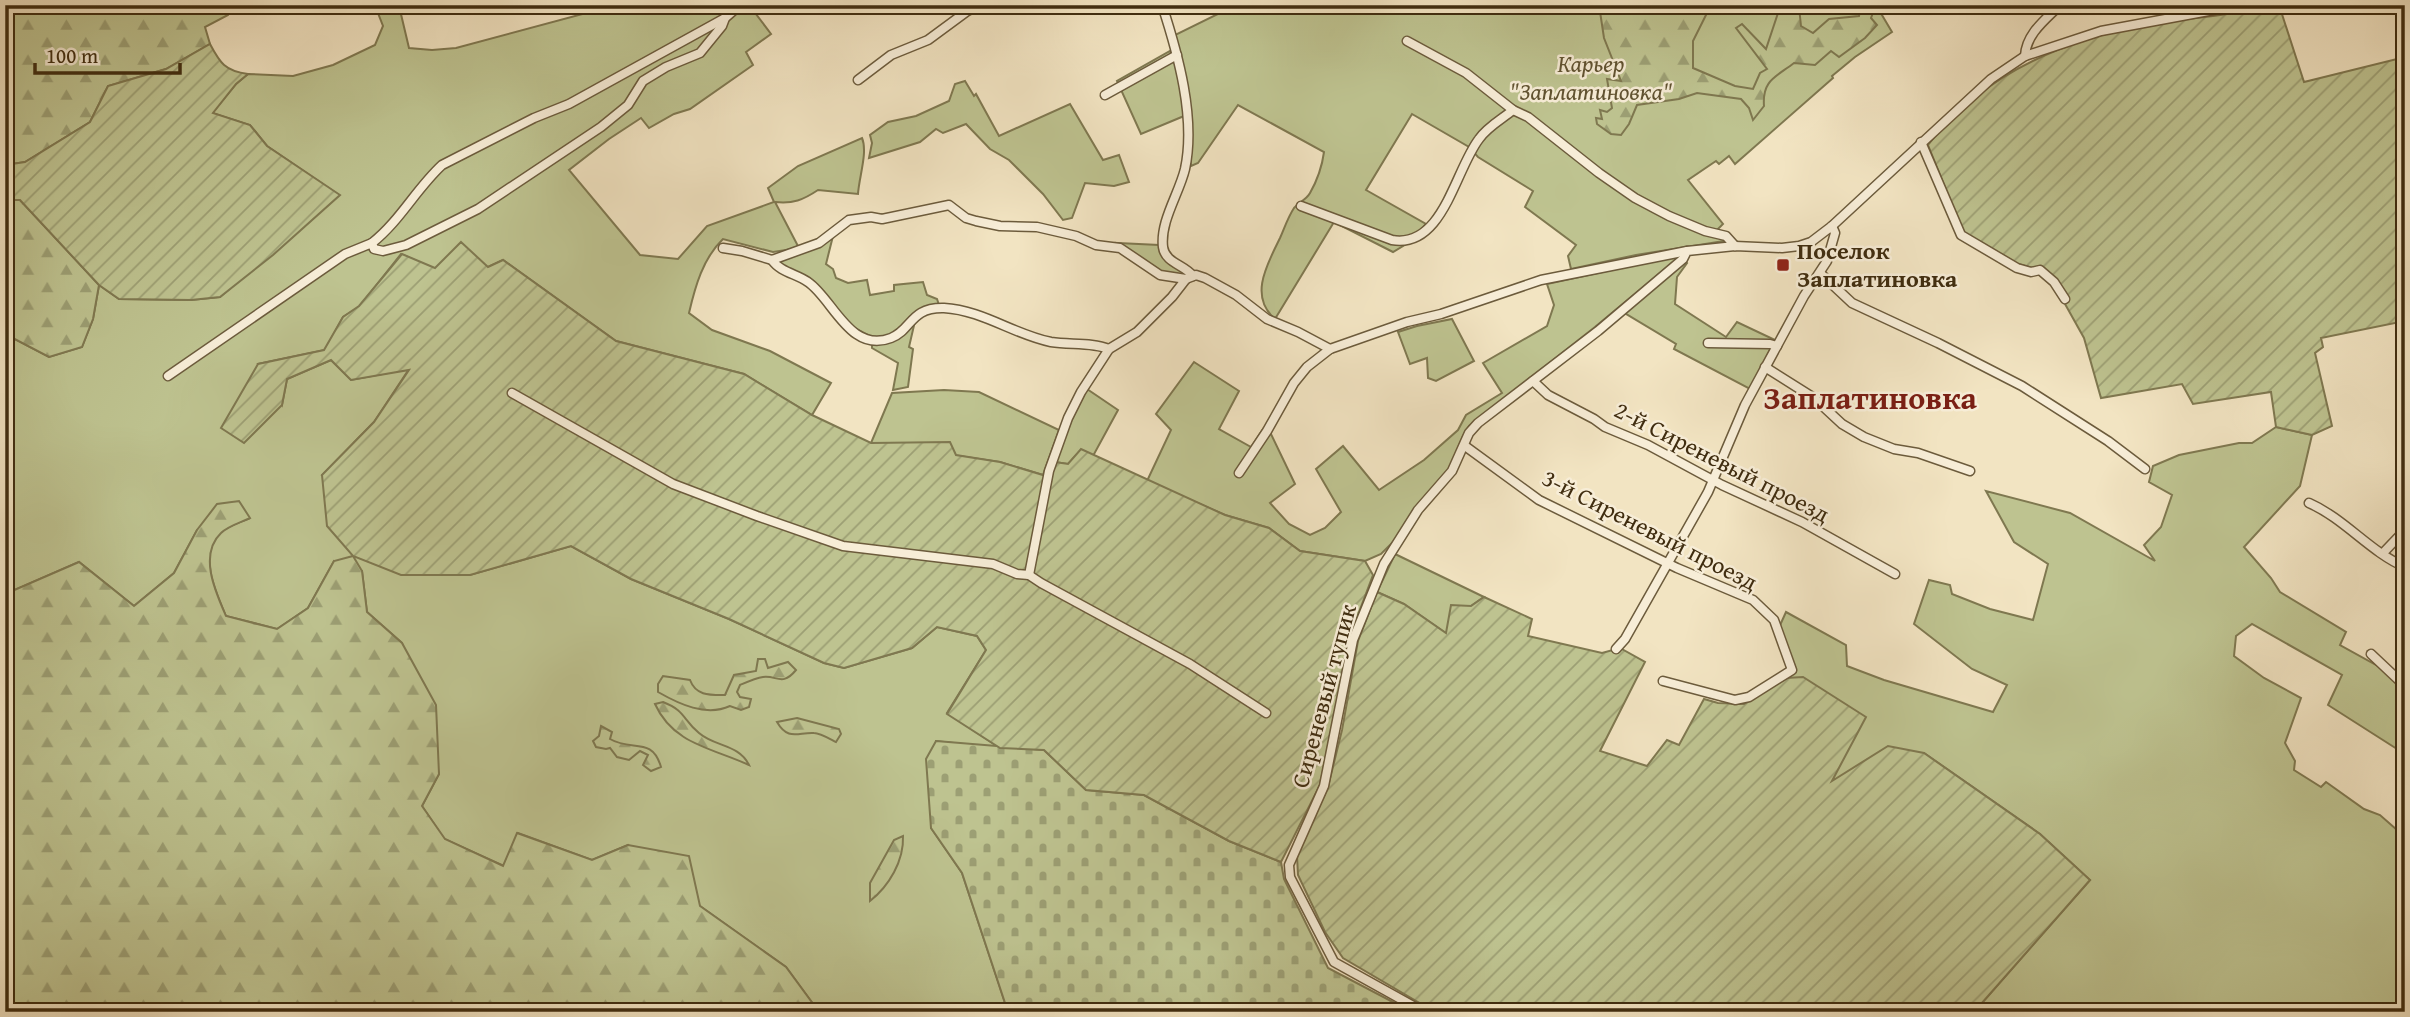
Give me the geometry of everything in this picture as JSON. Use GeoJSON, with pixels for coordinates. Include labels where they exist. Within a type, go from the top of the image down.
{"type":"FeatureCollection","features":[{"type":"Feature","properties":{"kind":"street"},"geometry":{"type":"LineString","coordinates":[[168,376],[345,254],[372,243],[394,224],[429,177],[442,165],[534,118],[569,104],[725,18],[740,5]]}},
{"type":"Feature","properties":{"kind":"street"},"geometry":{"type":"LineString","coordinates":[[858,80],[891,55],[928,40],[979,5]]}},
{"type":"Feature","properties":{"kind":"street"},"geometry":{"type":"LineString","coordinates":[[1162,5],[1177,55],[1184,94],[1187,151],[1163,245],[1168,257],[1189,278]]}},
{"type":"Feature","properties":{"kind":"street"},"geometry":{"type":"LineString","coordinates":[[2025,56],[2026,44],[2060,5]]}},
{"type":"Feature","properties":{"kind":"street"},"geometry":{"type":"LineString","coordinates":[[1239,473],[1294,383],[1307,367],[1330,349],[1407,321],[1441,314],[1541,281],[1687,251],[1735,246],[1782,248],[1811,242],[1832,226],[1996,74],[2025,56],[2101,31],[2241,5]]}},
{"type":"Feature","properties":{"kind":"street"},"geometry":{"type":"LineString","coordinates":[[372,243],[373,249],[383,251],[406,244],[478,209],[601,127],[628,106],[643,81],[666,67],[701,53],[725,18]]}},
{"type":"Feature","properties":{"kind":"street"},"geometry":{"type":"LineString","coordinates":[[1407,41],[1466,73],[1635,198],[1693,226],[1726,236],[1735,246]]}},
{"type":"Feature","properties":{"kind":"street"},"geometry":{"type":"LineString","coordinates":[[1105,94],[1177,55]]}},
{"type":"Feature","properties":{"kind":"street"},"geometry":{"type":"LineString","coordinates":[[1301,206],[1392,240],[1405,242],[1414,239],[1424,233],[1447,204],[1481,135],[1513,110]]}},
{"type":"Feature","properties":{"kind":"street"},"geometry":{"type":"LineString","coordinates":[[1921,142],[1961,235],[2017,268],[2031,272],[2040,270],[2054,282],[2064,299]]}},
{"type":"Feature","properties":{"kind":"street"},"geometry":{"type":"LineString","coordinates":[[772,260],[819,243],[849,220],[872,217],[882,219],[949,205],[966,218],[975,221],[1000,226],[1037,227],[1076,236],[1096,245],[1114,246],[1127,251],[1145,267],[1160,275],[1205,278],[1236,295],[1267,319],[1330,349]]}},
{"type":"Feature","properties":{"kind":"street"},"geometry":{"type":"LineString","coordinates":[[1616,649],[1625,639],[1714,480],[1745,405],[1804,296],[1820,273],[1833,243],[1835,233],[1832,226]]}},
{"type":"Feature","properties":{"kind":"street"},"geometry":{"type":"LineString","coordinates":[[723,248],[772,260],[808,282],[844,325],[862,337],[891,338],[920,313],[946,308],[975,315],[1042,339],[1109,349]]}},
{"type":"Feature","properties":{"kind":"street","name":"Сиреневый тупик"},"geometry":{"type":"LineString","coordinates":[[1424,1012],[1334,961],[1290,877],[1289,865],[1324,786],[1353,640],[1384,564],[1418,510],[1452,471],[1469,433],[1517,391],[1533,382],[1683,259],[1687,251]]}},
{"type":"Feature","properties":{"kind":"street"},"geometry":{"type":"LineString","coordinates":[[1820,273],[1852,303],[1949,348],[2022,386],[2108,441],[2145,470]]}},
{"type":"Feature","properties":{"kind":"street"},"geometry":{"type":"LineString","coordinates":[[1029,575],[1049,471],[1068,418],[1081,392],[1109,349],[1137,332],[1189,278]]}},
{"type":"Feature","properties":{"kind":"street"},"geometry":{"type":"LineString","coordinates":[[1708,343],[1777,346]]}},
{"type":"Feature","properties":{"kind":"street"},"geometry":{"type":"LineString","coordinates":[[1765,368],[1806,392],[1842,424],[1864,437],[1894,449],[1918,453],[1970,471]]}},
{"type":"Feature","properties":{"kind":"street","name":"2-й Сиреневый проезд"},"geometry":{"type":"LineString","coordinates":[[1533,382],[1548,395],[1594,419],[1605,428],[1648,445],[1802,522],[1895,574]]}},
{"type":"Feature","properties":{"kind":"street"},"geometry":{"type":"LineString","coordinates":[[512,393],[673,484],[831,542],[843,546],[993,564],[1017,574],[1029,575],[1190,664],[1266,713]]}},
{"type":"Feature","properties":{"kind":"street","name":"3-й Сиреневый проезд"},"geometry":{"type":"LineString","coordinates":[[1465,446],[1539,500],[1668,564],[1753,600],[1774,620],[1792,670],[1749,697],[1735,700],[1663,681]]}},
{"type":"Feature","properties":{"kind":"street"},"geometry":{"type":"LineString","coordinates":[[2309,503],[2326,510],[2405,567]]}},
{"type":"Feature","properties":{"kind":"street"},"geometry":{"type":"LineString","coordinates":[[2383,553],[2405,530]]}},
{"type":"Feature","properties":{"kind":"street"},"geometry":{"type":"LineString","coordinates":[[2371,654],[2405,686]]}},
{"type":"Feature","properties":{"kind":"green space"},"geometry":{"type":"Polygon","coordinates":[[[5,5],[233,5],[228,15],[205,27],[210,44],[166,69],[108,86],[90,122],[25,162],[5,165],[5,5]]]}},
{"type":"Feature","properties":{"kind":"green space"},"geometry":{"type":"Polygon","coordinates":[[[377,5],[405,5],[400,10],[409,48],[432,50],[456,48],[616,5],[758,5],[753,10],[771,34],[746,52],[753,65],[690,109],[674,114],[649,128],[641,118],[569,170],[640,255],[678,259],[707,226],[774,202],[768,188],[798,166],[862,138],[864,157],[858,194],[818,190],[798,200],[775,202],[799,248],[773,252],[723,239],[705,264],[689,313],[712,330],[770,351],[831,383],[812,415],[744,374],[616,341],[503,260],[488,267],[435,269],[401,254],[359,307],[343,317],[325,350],[258,364],[282,405],[287,379],[331,360],[351,380],[409,369],[374,422],[322,475],[470,575],[571,546],[631,579],[729,619],[824,663],[844,668],[912,648],[937,627],[977,636],[986,650],[947,713],[1000,748],[936,741],[931,828],[962,873],[1008,1012],[819,1012],[786,967],[700,906],[628,845],[592,860],[518,833],[504,866],[444,839],[422,806],[439,774],[402,643],[367,612],[362,571],[334,561],[308,608],[277,629],[226,616],[211,574],[210,552],[220,533],[250,518],[197,530],[174,573],[134,606],[79,562],[10,592],[5,591],[5,337],[11,337],[49,357],[82,347],[93,319],[99,285],[119,299],[191,300],[220,297],[339,195],[267,146],[250,125],[212,113],[248,74],[293,76],[333,65],[375,45],[383,26],[377,5]]]}},
{"type":"Feature","properties":{"kind":"green space","name":"Карьер \"Заплатиновка\""},"geometry":{"type":"Polygon","coordinates":[[[1236,5],[1876,5],[1892,32],[1832,76],[1833,78],[1735,164],[1729,156],[1719,164],[1716,161],[1688,180],[1723,224],[1718,229],[1724,241],[1571,269],[1568,256],[1576,245],[1525,207],[1533,191],[1478,157],[1469,147],[1412,114],[1366,190],[1426,224],[1408,243],[1393,252],[1334,222],[1275,319],[1263,300],[1263,279],[1292,212],[1315,183],[1324,152],[1238,105],[1198,163],[1191,166],[1175,35],[1236,5]]]}},
{"type":"Feature","properties":{"kind":"green space"},"geometry":{"type":"Polygon","coordinates":[[[1599,5],[1711,5],[1693,41],[1693,68],[1735,86],[1753,89],[1760,73],[1767,69],[1736,28],[1742,24],[1766,49],[1778,13],[1799,7],[1801,26],[1813,33],[1829,19],[1859,16],[1861,5],[1876,5],[1871,18],[1877,25],[1865,38],[1839,57],[1831,51],[1815,65],[1794,63],[1776,76],[1765,90],[1764,106],[1753,120],[1749,108],[1741,99],[1697,93],[1679,99],[1637,105],[1621,135],[1611,134],[1597,124],[1596,118],[1602,119],[1600,110],[1607,112],[1612,108],[1607,79],[1621,81],[1604,38],[1599,5]]]}},
{"type":"Feature","properties":{"kind":"green space"},"geometry":{"type":"Polygon","coordinates":[[[2279,5],[2304,82],[2405,57],[2405,321],[2321,338],[2323,347],[2315,353],[2332,426],[2312,435],[2276,427],[2271,392],[2193,404],[2182,384],[2101,398],[2084,338],[2055,286],[2040,266],[2033,268],[2018,264],[1963,232],[1928,145],[1951,119],[2004,77],[2064,48],[2129,28],[2229,14],[2279,5]]]}},
{"type":"Feature","properties":{"kind":"green space"},"geometry":{"type":"Polygon","coordinates":[[[210,44],[224,65],[234,71],[248,74],[236,84],[213,113],[250,125],[267,146],[340,195],[273,255],[220,297],[191,300],[119,299],[99,285],[20,200],[5,200],[5,165],[25,162],[90,122],[108,86],[166,69],[210,44]]]}},
{"type":"Feature","properties":{"kind":"green space"},"geometry":{"type":"Polygon","coordinates":[[[1170,51],[1178,72],[1184,116],[1141,134],[1117,81],[1170,51]]]}},
{"type":"Feature","properties":{"kind":"green space"},"geometry":{"type":"Polygon","coordinates":[[[965,81],[974,96],[976,94],[999,136],[1070,104],[1103,160],[1119,155],[1129,182],[1114,186],[1085,183],[1072,218],[1063,220],[1043,194],[1009,160],[990,149],[966,124],[943,133],[936,129],[920,142],[869,158],[872,143],[870,135],[888,122],[916,116],[949,101],[955,84],[965,81]]]}},
{"type":"Feature","properties":{"kind":"green space"},"geometry":{"type":"Polygon","coordinates":[[[5,200],[20,200],[99,285],[93,319],[82,347],[49,357],[11,337],[5,337],[5,200]]]}},
{"type":"Feature","properties":{"kind":"green space"},"geometry":{"type":"Polygon","coordinates":[[[833,236],[826,264],[833,269],[836,278],[848,283],[867,280],[870,295],[894,291],[894,285],[923,282],[927,295],[937,299],[939,305],[915,321],[909,347],[913,349],[908,387],[893,390],[898,363],[872,348],[872,337],[847,324],[833,305],[779,262],[833,236]]]}},
{"type":"Feature","properties":{"kind":"green space"},"geometry":{"type":"Polygon","coordinates":[[[461,242],[488,267],[503,260],[616,341],[744,374],[812,415],[871,443],[950,442],[956,455],[1000,462],[1043,475],[1055,462],[1068,464],[1081,449],[1225,515],[1269,528],[1300,551],[1365,561],[1373,575],[1350,636],[1320,785],[1281,862],[1229,841],[1144,795],[1086,790],[1044,750],[1000,748],[947,714],[986,650],[977,636],[937,627],[912,648],[844,668],[824,663],[729,619],[631,579],[571,546],[470,575],[401,575],[353,556],[327,526],[322,475],[374,422],[409,370],[351,380],[331,360],[287,379],[282,405],[244,443],[221,428],[258,364],[324,350],[343,317],[359,306],[402,254],[435,268],[461,242]]]}},
{"type":"Feature","properties":{"kind":"green space"},"geometry":{"type":"Polygon","coordinates":[[[1118,243],[1159,245],[1168,263],[1188,275],[1166,275],[1118,243]]]}},
{"type":"Feature","properties":{"kind":"green space"},"geometry":{"type":"Polygon","coordinates":[[[1676,256],[1678,258],[1595,327],[1469,426],[1450,467],[1395,540],[1381,554],[1365,561],[1300,551],[1269,528],[1225,515],[1147,481],[1171,430],[1156,414],[1194,362],[1239,391],[1219,429],[1251,447],[1263,429],[1270,432],[1295,484],[1270,503],[1289,524],[1310,535],[1325,528],[1341,512],[1316,469],[1343,446],[1379,490],[1424,460],[1458,430],[1466,415],[1502,393],[1483,363],[1547,326],[1554,305],[1547,284],[1676,256]]]}},
{"type":"Feature","properties":{"kind":"green space"},"geometry":{"type":"Polygon","coordinates":[[[1685,261],[1687,263],[1677,277],[1675,304],[1726,337],[1737,322],[1775,340],[1750,389],[1674,349],[1676,344],[1623,312],[1685,261]]]}},
{"type":"Feature","properties":{"kind":"green space"},"geometry":{"type":"Polygon","coordinates":[[[1452,319],[1474,361],[1436,381],[1428,378],[1427,358],[1410,364],[1398,332],[1452,319]]]}},
{"type":"Feature","properties":{"kind":"green space"},"geometry":{"type":"Polygon","coordinates":[[[1087,389],[1118,410],[1093,456],[1081,450],[1068,464],[1055,462],[1072,419],[1087,389]]]}},
{"type":"Feature","properties":{"kind":"green space"},"geometry":{"type":"Polygon","coordinates":[[[944,390],[979,392],[1059,430],[1043,475],[1000,462],[871,443],[892,393],[944,390]]]}},
{"type":"Feature","properties":{"kind":"green space"},"geometry":{"type":"Polygon","coordinates":[[[2276,427],[2312,435],[2300,486],[2244,547],[2280,592],[2346,632],[2340,645],[2405,681],[2405,747],[2397,749],[2328,705],[2342,675],[2252,624],[2236,636],[2234,656],[2264,678],[2301,698],[2285,743],[2295,761],[2294,770],[2321,787],[2326,782],[2364,809],[2380,815],[2405,837],[2405,1012],[1974,1012],[2090,880],[2040,834],[1924,753],[1831,782],[1786,678],[1787,666],[1777,632],[1786,612],[1846,645],[1847,666],[1884,680],[1993,712],[2007,685],[1972,669],[1914,624],[1929,580],[1950,585],[1952,594],[1990,609],[2033,620],[2048,564],[2014,542],[1986,491],[2070,513],[2155,561],[2144,545],[2161,527],[2172,495],[2149,482],[2153,466],[2179,455],[2239,443],[2252,443],[2276,427]]]}},
{"type":"Feature","properties":{"kind":"green space"},"geometry":{"type":"Polygon","coordinates":[[[239,501],[250,518],[221,533],[211,552],[211,574],[226,616],[277,629],[308,608],[334,561],[353,556],[362,571],[367,612],[402,643],[436,705],[439,774],[422,806],[445,839],[503,866],[517,833],[592,860],[628,845],[689,856],[700,906],[786,967],[819,1012],[5,1012],[5,591],[10,592],[79,562],[134,606],[174,573],[197,530],[217,504],[239,501]]]}},
{"type":"Feature","properties":{"kind":"green space"},"geometry":{"type":"Polygon","coordinates":[[[1395,554],[1484,597],[1471,606],[1447,634],[1404,604],[1377,592],[1395,554]]]}},
{"type":"Feature","properties":{"kind":"green space"},"geometry":{"type":"Polygon","coordinates":[[[1377,592],[1404,604],[1446,633],[1451,605],[1471,606],[1484,597],[1532,619],[1528,636],[1602,653],[1620,648],[1645,662],[1600,751],[1647,766],[1667,740],[1679,745],[1704,699],[1718,703],[1744,704],[1786,678],[1803,677],[1866,717],[1832,781],[1888,746],[1924,753],[2040,834],[2090,880],[1974,1012],[1435,1012],[1343,958],[1325,932],[1298,875],[1297,856],[1328,787],[1342,730],[1358,641],[1377,592]]]}},
{"type":"Feature","properties":{"kind":"green space"},"geometry":{"type":"Polygon","coordinates":[[[758,659],[765,659],[768,668],[788,662],[796,670],[787,678],[763,677],[740,685],[737,692],[740,697],[751,699],[749,707],[741,710],[730,706],[702,710],[658,692],[658,684],[663,676],[690,680],[696,689],[704,694],[725,695],[734,675],[756,671],[758,659]]]}},
{"type":"Feature","properties":{"kind":"green space"},"geometry":{"type":"Polygon","coordinates":[[[663,702],[680,712],[705,738],[733,749],[745,758],[749,765],[695,743],[672,728],[655,704],[663,702]]]}},
{"type":"Feature","properties":{"kind":"green space"},"geometry":{"type":"Polygon","coordinates":[[[797,718],[839,729],[841,734],[836,742],[816,733],[789,734],[777,722],[797,718]]]}},
{"type":"Feature","properties":{"kind":"green space"},"geometry":{"type":"Polygon","coordinates":[[[601,726],[612,732],[610,739],[618,743],[652,751],[661,767],[651,771],[643,765],[648,755],[640,751],[629,760],[617,757],[610,748],[596,747],[593,741],[599,736],[601,726]]]}},
{"type":"Feature","properties":{"kind":"green space"},"geometry":{"type":"Polygon","coordinates":[[[936,741],[1044,750],[1086,790],[1144,795],[1229,841],[1281,862],[1284,879],[1328,968],[1412,1012],[1008,1012],[962,873],[931,828],[926,759],[936,741]]]}},
{"type":"Feature","properties":{"kind":"green space"},"geometry":{"type":"Polygon","coordinates":[[[903,836],[901,855],[894,872],[870,901],[870,883],[894,840],[903,836]]]}},
{"type":"Feature","properties":{"kind":"place","name":"Поселок Заплатиновка"},"geometry":{"type":"Point","coordinates":[1783,265]}},
{"type":"Feature","properties":{"kind":"district","name":"Заплатиновка"},"geometry":{"type":"Point","coordinates":[1870,398]}}]}
